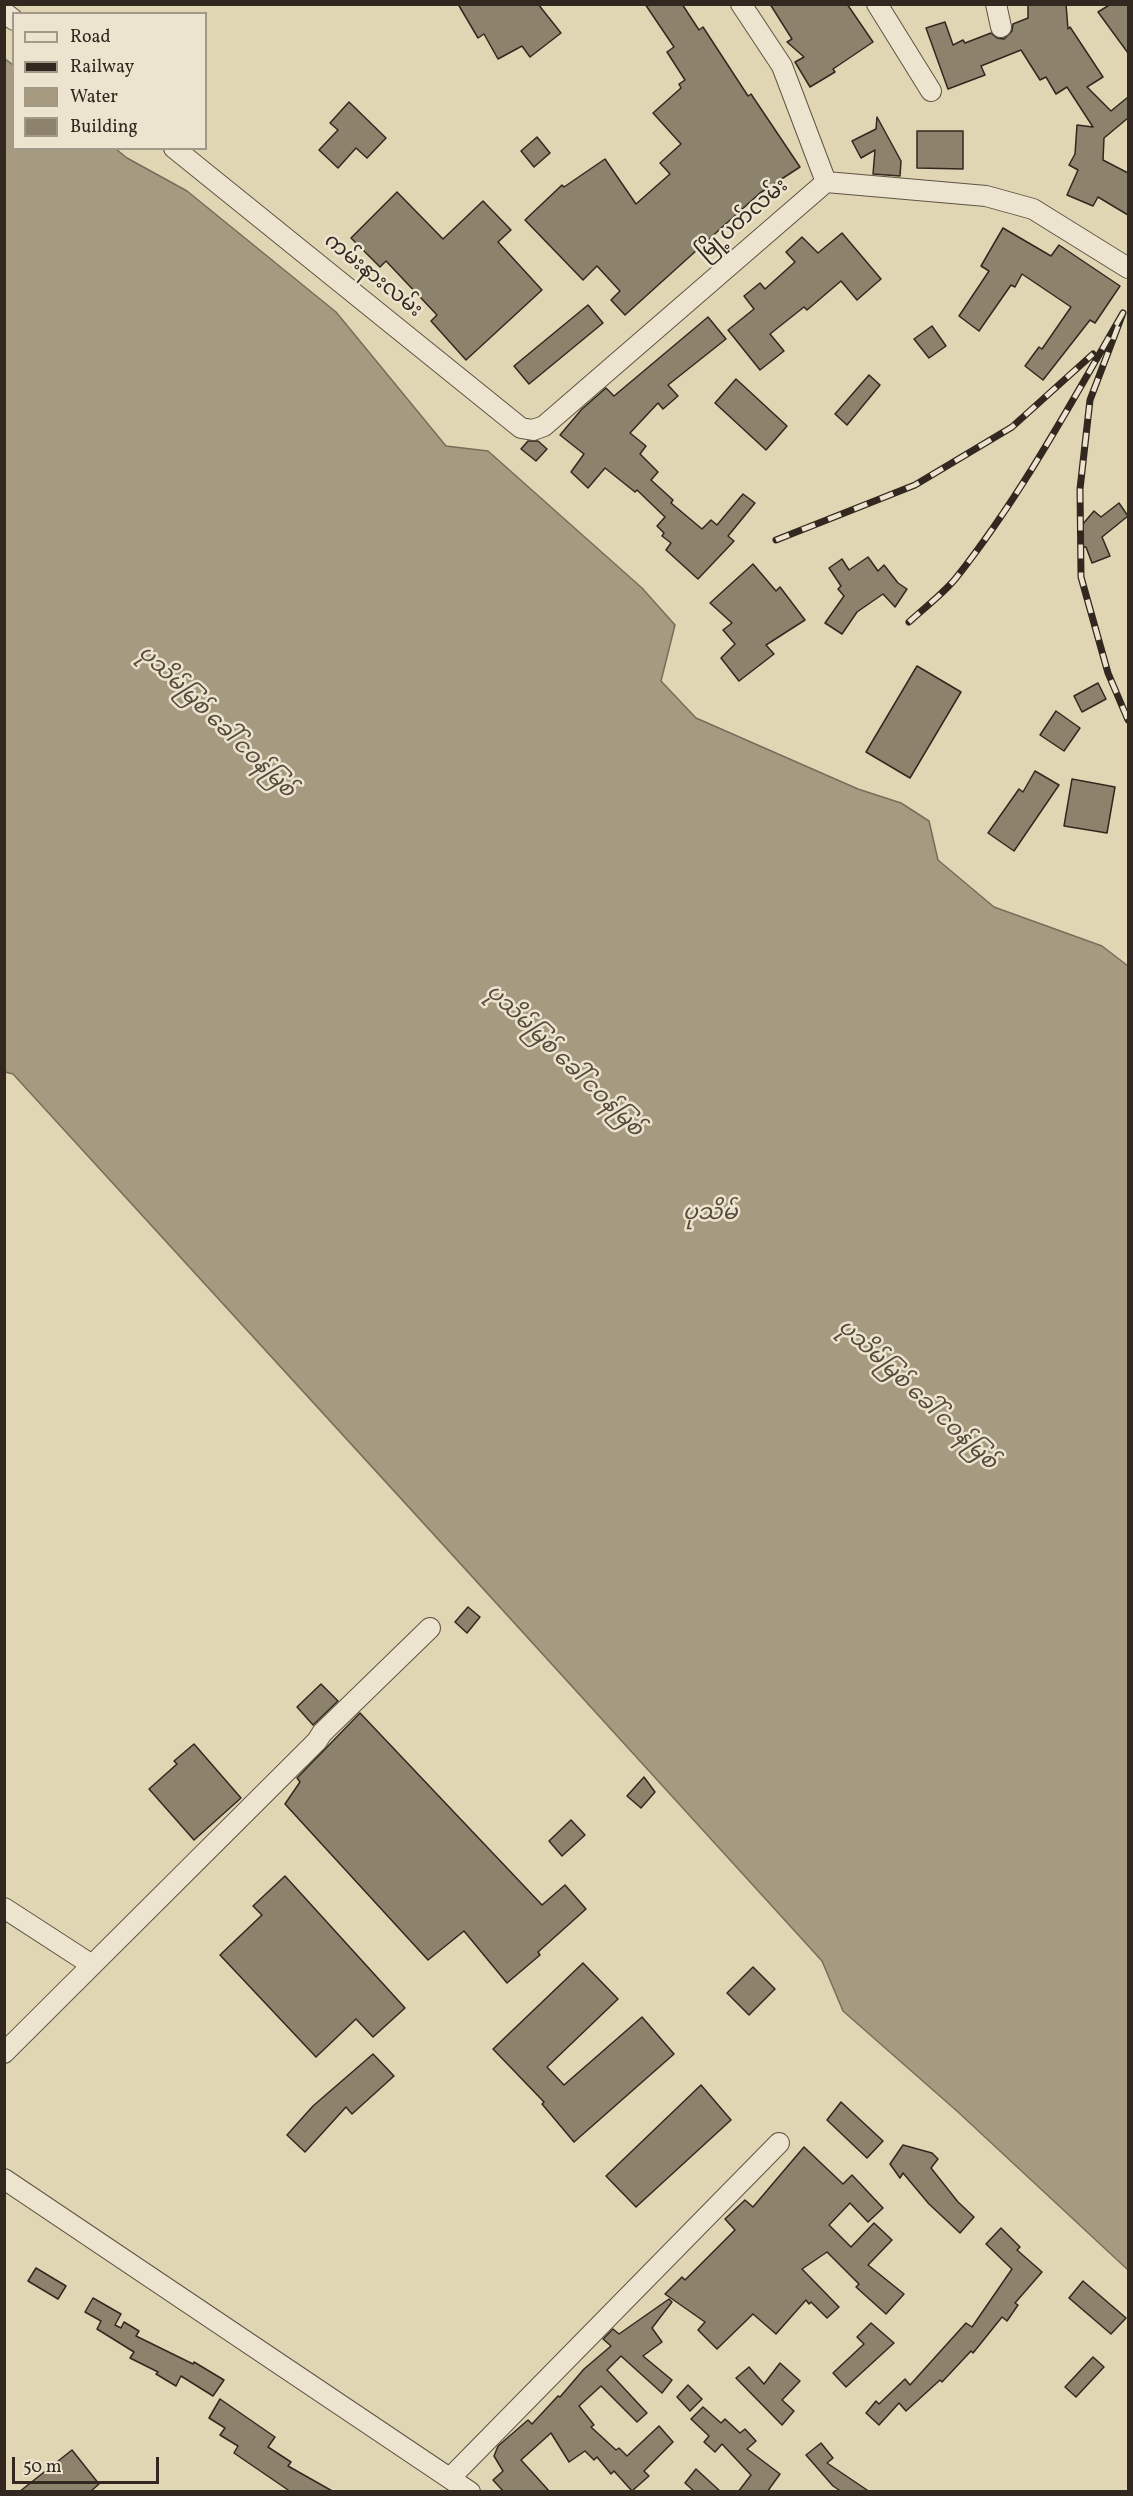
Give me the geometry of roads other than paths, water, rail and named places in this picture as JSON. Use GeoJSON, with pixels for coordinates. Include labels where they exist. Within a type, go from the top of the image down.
{"type":"FeatureCollection","features":[{"type":"Feature","properties":{"kind":"street"},"geometry":{"type":"LineString","coordinates":[[741,4],[782,66],[826,182],[986,196],[1033,209],[1128,268]]}},
{"type":"Feature","properties":{"kind":"street"},"geometry":{"type":"LineString","coordinates":[[877,4],[931,91]]}},
{"type":"Feature","properties":{"kind":"street"},"geometry":{"type":"LineString","coordinates":[[996,4],[1001,27]]}},
{"type":"Feature","properties":{"kind":"street","name":"ကမ်းနားလမ်း"},"geometry":{"type":"LineString","coordinates":[[176,150],[521,428],[533,430],[544,426]]}},
{"type":"Feature","properties":{"kind":"street","name":"မြို့ပတ်လမ်း"},"geometry":{"type":"LineString","coordinates":[[544,426],[826,182]]}},
{"type":"Feature","properties":{"kind":"street"},"geometry":{"type":"LineString","coordinates":[[4,2053],[430,1628]]}},
{"type":"Feature","properties":{"kind":"street"},"geometry":{"type":"LineString","coordinates":[[4,1908],[92,1965]]}},
{"type":"Feature","properties":{"kind":"street"},"geometry":{"type":"LineString","coordinates":[[450,2478],[779,2143]]}},
{"type":"Feature","properties":{"kind":"street"},"geometry":{"type":"LineString","coordinates":[[4,2179],[470,2492]]}},
{"type":"Feature","properties":{"kind":"water","name":"ပုသိမ်"},"geometry":{"type":"Polygon","coordinates":[[[4,58],[12,64],[12,150],[117,150],[127,158],[187,191],[336,312],[446,446],[488,451],[642,588],[675,625],[661,681],[696,718],[858,789],[901,803],[929,821],[938,860],[994,907],[1102,946],[1128,966],[1128,2270],[958,2112],[843,2011],[822,1961],[13,1074],[5,1072],[4,58]]]}},
{"type":"Feature","properties":{"kind":"railway"},"geometry":{"type":"LineString","coordinates":[[909,622],[956,578],[980,547],[1024,482],[1123,313],[1090,400],[1080,489],[1081,577],[1108,673],[1128,720]]}},
{"type":"Feature","properties":{"kind":"railway"},"geometry":{"type":"LineString","coordinates":[[776,540],[915,485],[1012,427],[1093,354]]}},
{"type":"Feature","properties":{"kind":"water label","name":"ပုသိမ်မြစ် ခေါ် ငဝန်မြစ်"},"geometry":{"type":"Point","coordinates":[215,723]}},
{"type":"Feature","properties":{"kind":"water label","name":"ပုသိမ်မြစ် ခေါ် ငဝန်မြစ်"},"geometry":{"type":"Point","coordinates":[563,1062]}},
{"type":"Feature","properties":{"kind":"water label","name":"ပုသိမ်မြစ် ခေါ် ငဝန်မြစ်"},"geometry":{"type":"Point","coordinates":[916,1396]}}]}
